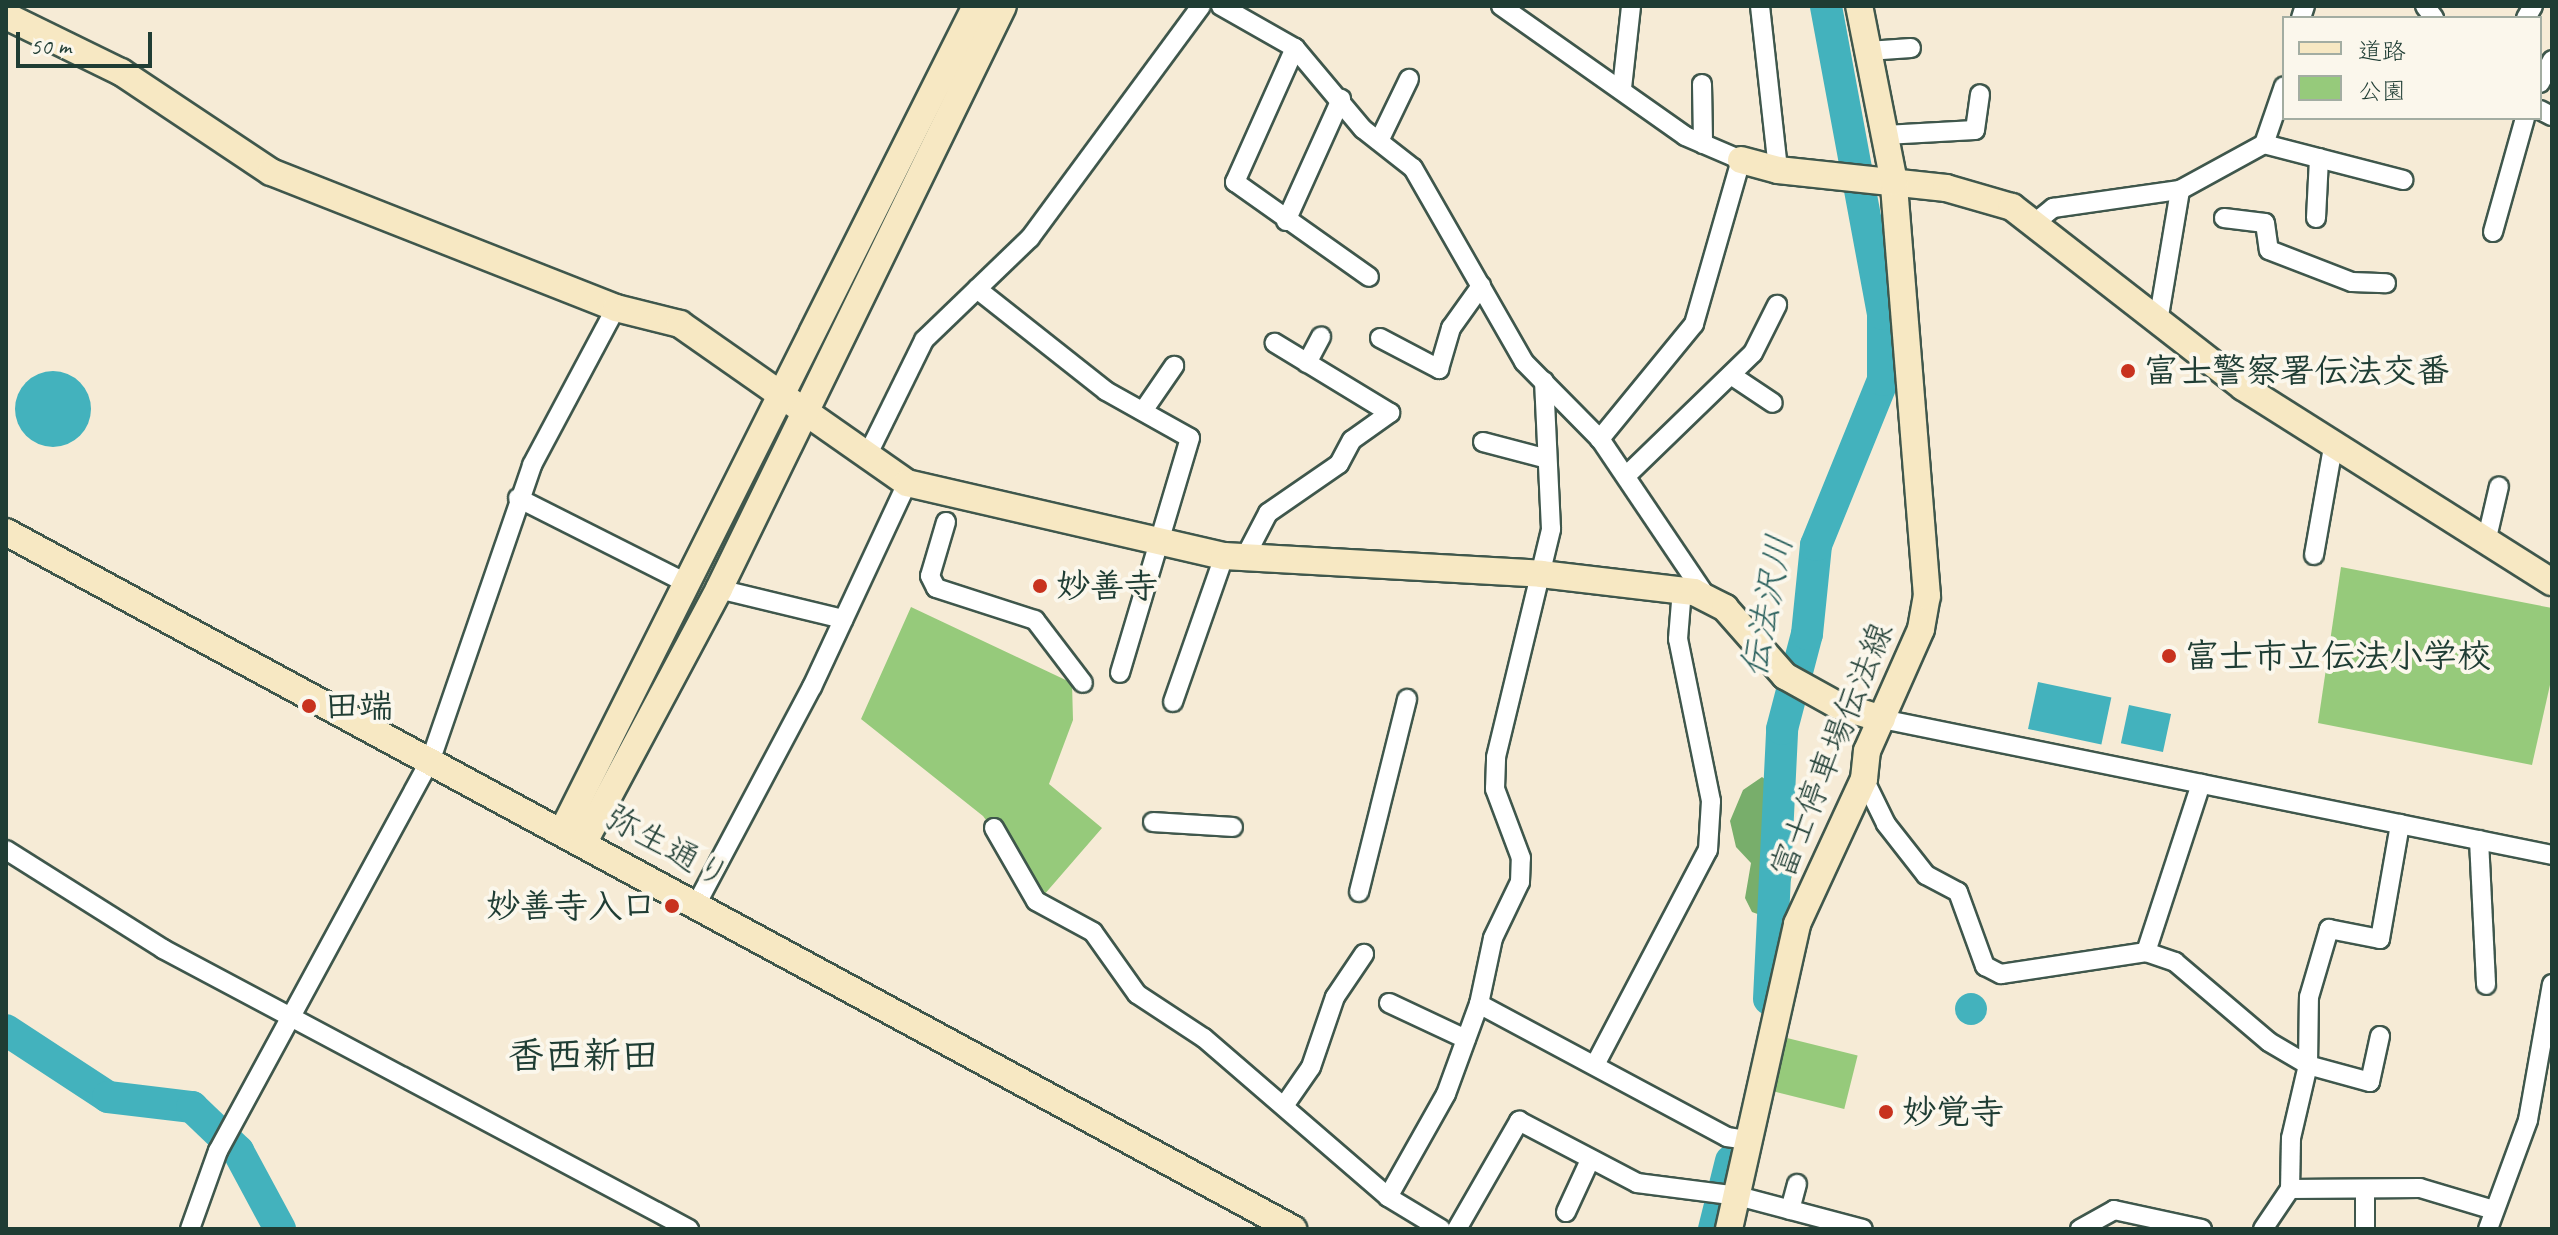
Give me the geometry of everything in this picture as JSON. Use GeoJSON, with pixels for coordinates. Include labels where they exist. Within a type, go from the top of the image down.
{"type":"FeatureCollection","features":[{"type":"Feature","properties":{"kind":"street"},"geometry":{"type":"LineString","coordinates":[[574,836],[686,583],[783,398],[976,6]]}},
{"type":"Feature","properties":{"kind":"street"},"geometry":{"type":"LineString","coordinates":[[574,836],[719,589],[1003,6]]}},
{"type":"Feature","properties":{"kind":"street"},"geometry":{"type":"LineString","coordinates":[[867,456],[916,352],[1030,238],[1201,6]]}},
{"type":"Feature","properties":{"kind":"street"},"geometry":{"type":"LineString","coordinates":[[1221,6],[1295,48],[1379,141],[1420,178],[1524,362],[1600,439],[1627,475],[1694,593],[1796,683],[1882,719],[2552,855]]}},
{"type":"Feature","properties":{"kind":"street"},"geometry":{"type":"LineString","coordinates":[[1501,6],[1703,144],[1741,160],[1778,170],[1847,176],[1988,196],[2037,221],[2158,322],[2333,447],[2552,582]]}},
{"type":"Feature","properties":{"kind":"street"},"geometry":{"type":"LineString","coordinates":[[1622,88],[1631,6]]}},
{"type":"Feature","properties":{"kind":"street"},"geometry":{"type":"LineString","coordinates":[[1760,6],[1778,170]]}},
{"type":"Feature","properties":{"kind":"street","name":"富士停車場伝法線"},"geometry":{"type":"LineString","coordinates":[[1729,1229],[1726,1197],[1738,1139],[1797,924],[1864,779],[1882,719],[1921,629],[1927,596],[1885,135],[1859,6]]}},
{"type":"Feature","properties":{"kind":"street"},"geometry":{"type":"LineString","coordinates":[[6,16],[121,72],[271,172],[616,308],[680,324],[907,483],[954,499],[1234,557],[1541,574],[1694,593]]}},
{"type":"Feature","properties":{"kind":"street"},"geometry":{"type":"LineString","coordinates":[[1295,48],[1235,182],[1369,277]]}},
{"type":"Feature","properties":{"kind":"street"},"geometry":{"type":"LineString","coordinates":[[1868,51],[1911,48]]}},
{"type":"Feature","properties":{"kind":"street"},"geometry":{"type":"LineString","coordinates":[[2542,79],[2552,60]]}},
{"type":"Feature","properties":{"kind":"street"},"geometry":{"type":"LineString","coordinates":[[1379,141],[1409,79]]}},
{"type":"Feature","properties":{"kind":"street"},"geometry":{"type":"LineString","coordinates":[[1702,84],[1703,144]]}},
{"type":"Feature","properties":{"kind":"street"},"geometry":{"type":"LineString","coordinates":[[2037,221],[2053,208],[2180,190],[2264,144],[2282,92]]}},
{"type":"Feature","properties":{"kind":"street"},"geometry":{"type":"LineString","coordinates":[[1885,135],[1975,130],[1980,94]]}},
{"type":"Feature","properties":{"kind":"street"},"geometry":{"type":"LineString","coordinates":[[1286,221],[1341,99]]}},
{"type":"Feature","properties":{"kind":"street"},"geometry":{"type":"LineString","coordinates":[[2493,232],[2524,120]]}},
{"type":"Feature","properties":{"kind":"street"},"geometry":{"type":"LineString","coordinates":[[2264,144],[2403,180]]}},
{"type":"Feature","properties":{"kind":"street"},"geometry":{"type":"LineString","coordinates":[[2316,218],[2319,158]]}},
{"type":"Feature","properties":{"kind":"street"},"geometry":{"type":"LineString","coordinates":[[1600,439],[1694,324],[1741,160]]}},
{"type":"Feature","properties":{"kind":"street"},"geometry":{"type":"LineString","coordinates":[[2158,322],[2180,190]]}},
{"type":"Feature","properties":{"kind":"street"},"geometry":{"type":"LineString","coordinates":[[2224,218],[2265,223],[2269,250],[2352,282],[2386,283]]}},
{"type":"Feature","properties":{"kind":"street"},"geometry":{"type":"LineString","coordinates":[[1380,338],[1439,369],[1451,328],[1481,286]]}},
{"type":"Feature","properties":{"kind":"street"},"geometry":{"type":"LineString","coordinates":[[977,289],[1143,411],[1190,438],[1156,542],[1145,604],[1120,673]]}},
{"type":"Feature","properties":{"kind":"street"},"geometry":{"type":"LineString","coordinates":[[1627,475],[1753,353],[1777,305]]}},
{"type":"Feature","properties":{"kind":"street"},"geometry":{"type":"LineString","coordinates":[[190,1229],[218,1151],[431,759],[518,498],[616,308]]}},
{"type":"Feature","properties":{"kind":"street"},"geometry":{"type":"LineString","coordinates":[[1307,363],[1321,337]]}},
{"type":"Feature","properties":{"kind":"street"},"geometry":{"type":"LineString","coordinates":[[1173,702],[1234,557],[1268,513],[1339,464],[1352,440],[1390,413],[1275,343]]}},
{"type":"Feature","properties":{"kind":"street"},"geometry":{"type":"LineString","coordinates":[[1143,411],[1174,366]]}},
{"type":"Feature","properties":{"kind":"street"},"geometry":{"type":"LineString","coordinates":[[1731,375],[1773,403]]}},
{"type":"Feature","properties":{"kind":"street"},"geometry":{"type":"LineString","coordinates":[[1388,1197],[1446,1094],[1479,1004],[1493,938],[1520,882],[1521,858],[1495,789],[1496,757],[1551,529],[1544,458],[1544,381]]}},
{"type":"Feature","properties":{"kind":"street"},"geometry":{"type":"LineString","coordinates":[[1483,442],[1544,458]]}},
{"type":"Feature","properties":{"kind":"street"},"geometry":{"type":"LineString","coordinates":[[2314,555],[2333,447]]}},
{"type":"Feature","properties":{"kind":"street"},"geometry":{"type":"LineString","coordinates":[[697,903],[843,619],[907,483]]}},
{"type":"Feature","properties":{"kind":"street"},"geometry":{"type":"LineString","coordinates":[[2486,542],[2499,486]]}},
{"type":"Feature","properties":{"kind":"street"},"geometry":{"type":"LineString","coordinates":[[518,498],[686,583]]}},
{"type":"Feature","properties":{"kind":"street"},"geometry":{"type":"LineString","coordinates":[[946,522],[930,576],[936,588],[1035,620],[1083,683]]}},
{"type":"Feature","properties":{"kind":"street","name":"弥生通り"},"geometry":{"type":"LineString","coordinates":[[6,532],[574,836],[1293,1229]]}},
{"type":"Feature","properties":{"kind":"street"},"geometry":{"type":"LineString","coordinates":[[719,589],[843,619]]}},
{"type":"Feature","properties":{"kind":"street"},"geometry":{"type":"LineString","coordinates":[[1597,1061],[1708,850],[1711,801],[1678,639],[1694,593]]}},
{"type":"Feature","properties":{"kind":"street"},"geometry":{"type":"LineString","coordinates":[[1359,892],[1407,699]]}},
{"type":"Feature","properties":{"kind":"street"},"geometry":{"type":"LineString","coordinates":[[1864,779],[1886,824],[1926,875],[1958,892],[1985,966],[2001,974],[2146,952],[2175,962],[2269,1042],[2308,1065],[2370,1082],[2380,1036]]}},
{"type":"Feature","properties":{"kind":"street"},"geometry":{"type":"LineString","coordinates":[[2146,952],[2201,784]]}},
{"type":"Feature","properties":{"kind":"street"},"geometry":{"type":"LineString","coordinates":[[1153,822],[1233,827]]}},
{"type":"Feature","properties":{"kind":"street"},"geometry":{"type":"LineString","coordinates":[[2263,1229],[2290,1189],[2291,1138],[2308,1065],[2309,997],[2329,929],[2380,939],[2400,824]]}},
{"type":"Feature","properties":{"kind":"street"},"geometry":{"type":"LineString","coordinates":[[994,828],[1036,901],[1093,932],[1137,994],[1284,1106],[1388,1197],[1441,1229]]}},
{"type":"Feature","properties":{"kind":"street"},"geometry":{"type":"LineString","coordinates":[[2479,840],[2486,985]]}},
{"type":"Feature","properties":{"kind":"street"},"geometry":{"type":"LineString","coordinates":[[6,850],[163,949],[294,1013],[689,1229]]}},
{"type":"Feature","properties":{"kind":"street"},"geometry":{"type":"LineString","coordinates":[[1284,1106],[1311,1067],[1335,997],[1364,954]]}},
{"type":"Feature","properties":{"kind":"street"},"geometry":{"type":"LineString","coordinates":[[2488,1229],[2490,1209],[2514,1169],[2528,1120],[2552,984]]}},
{"type":"Feature","properties":{"kind":"street"},"geometry":{"type":"LineString","coordinates":[[1389,1003],[1466,1039]]}},
{"type":"Feature","properties":{"kind":"street"},"geometry":{"type":"LineString","coordinates":[[1479,1004],[1597,1061],[1738,1139]]}},
{"type":"Feature","properties":{"kind":"street"},"geometry":{"type":"LineString","coordinates":[[1457,1229],[1519,1121],[1637,1183],[1790,1210],[1863,1229]]}},
{"type":"Feature","properties":{"kind":"street"},"geometry":{"type":"LineString","coordinates":[[1566,1212],[1590,1160]]}},
{"type":"Feature","properties":{"kind":"street"},"geometry":{"type":"LineString","coordinates":[[1790,1210],[1797,1184]]}},
{"type":"Feature","properties":{"kind":"street"},"geometry":{"type":"LineString","coordinates":[[2290,1189],[2365,1192],[2420,1188],[2490,1209]]}},
{"type":"Feature","properties":{"kind":"street"},"geometry":{"type":"LineString","coordinates":[[2365,1192],[2365,1229]]}},
{"type":"Feature","properties":{"kind":"street"},"geometry":{"type":"LineString","coordinates":[[2080,1229],[2114,1210],[2202,1229]]}},
{"type":"Feature","properties":{"kind":"green space"},"geometry":{"type":"Polygon","coordinates":[[[2341,567],[2552,608],[2552,676],[2532,765],[2318,723],[2341,567]]]}},
{"type":"Feature","properties":{"kind":"green space"},"geometry":{"type":"Polygon","coordinates":[[[911,607],[1072,683],[1073,720],[1049,784],[1102,828],[1043,896],[983,816],[861,719],[911,607]]]}},
{"type":"Feature","properties":{"kind":"green space"},"geometry":{"type":"Polygon","coordinates":[[[1762,777],[1785,794],[1793,873],[1777,921],[1752,912],[1745,898],[1751,863],[1736,847],[1730,821],[1743,790],[1762,777]]]}},
{"type":"Feature","properties":{"kind":"green space"},"geometry":{"type":"Polygon","coordinates":[[[1779,1036],[1858,1056],[1844,1109],[1766,1089],[1779,1036]]]}},
{"type":"Feature","properties":{"kind":"water"},"geometry":{"type":"Polygon","coordinates":[[[53,371],[67,374],[80,382],[88,395],[91,409],[88,423],[80,436],[67,444],[53,447],[39,444],[26,436],[18,423],[15,409],[18,395],[26,382],[39,374],[53,371]]]}},
{"type":"Feature","properties":{"kind":"water"},"geometry":{"type":"Polygon","coordinates":[[[2038,682],[2111,698],[2101,745],[2028,729],[2038,682]]]}},
{"type":"Feature","properties":{"kind":"water"},"geometry":{"type":"Polygon","coordinates":[[[2129,705],[2171,714],[2163,752],[2121,743],[2129,705]]]}},
{"type":"Feature","properties":{"kind":"water"},"geometry":{"type":"Polygon","coordinates":[[[1971,993],[1982,998],[1987,1009],[1982,1020],[1971,1025],[1960,1020],[1955,1009],[1960,998],[1971,993]]]}},
{"type":"Feature","properties":{"kind":"waterway","name":"伝法沢川"},"geometry":{"type":"LineString","coordinates":[[1769,999],[1782,729],[1807,634],[1816,545],[1883,380],[1883,314],[1826,6]]}},
{"type":"Feature","properties":{"kind":"waterway"},"geometry":{"type":"LineString","coordinates":[[6,1030],[108,1097],[192,1107],[238,1151],[280,1229]]}},
{"type":"Feature","properties":{"kind":"waterway","name":"伝法沢川"},"geometry":{"type":"LineString","coordinates":[[1714,1229],[1731,1161]]}},
{"type":"Feature","properties":{"kind":"place","name":"富士警察署伝法交番"},"geometry":{"type":"Point","coordinates":[2128,371]}},
{"type":"Feature","properties":{"kind":"place","name":"妙善寺"},"geometry":{"type":"Point","coordinates":[1040,586]}},
{"type":"Feature","properties":{"kind":"place","name":"富士市立伝法小学校"},"geometry":{"type":"Point","coordinates":[2169,656]}},
{"type":"Feature","properties":{"kind":"place","name":"田端"},"geometry":{"type":"Point","coordinates":[309,706]}},
{"type":"Feature","properties":{"kind":"place","name":"妙善寺入口"},"geometry":{"type":"Point","coordinates":[672,906]}},
{"type":"Feature","properties":{"kind":"place","name":"妙覚寺"},"geometry":{"type":"Point","coordinates":[1886,1112]}},
{"type":"Feature","properties":{"kind":"district","name":"香西新田"},"geometry":{"type":"Point","coordinates":[583,1056]}}]}
